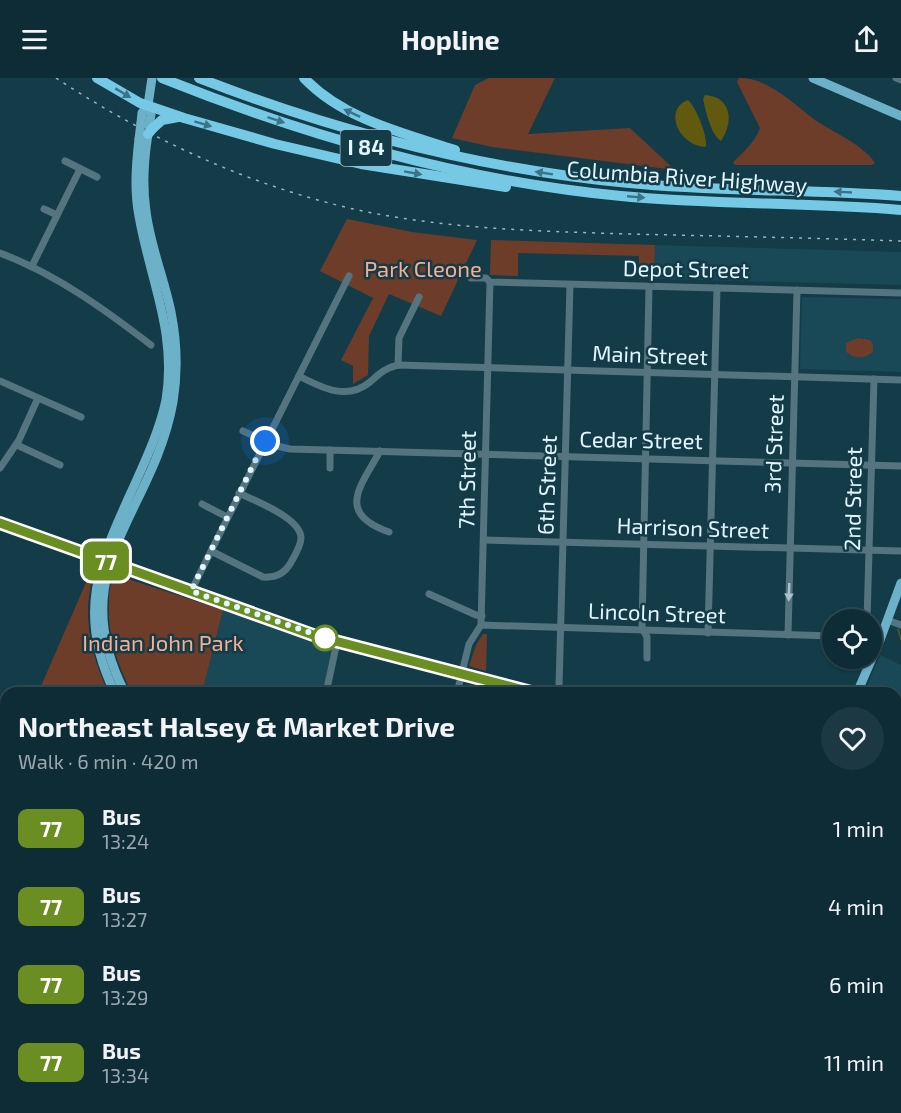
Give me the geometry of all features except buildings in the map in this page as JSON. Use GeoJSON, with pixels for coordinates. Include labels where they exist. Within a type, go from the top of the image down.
{"type":"FeatureCollection","features":[{"type":"Feature","properties":{"kind":"highway"},"geometry":{"type":"LineString","coordinates":[[98,78],[148,105],[184,118],[275,144],[361,164],[530,190],[578,192]]}},
{"type":"Feature","properties":{"kind":"highway","name":"Columbia River Highway"},"geometry":{"type":"LineString","coordinates":[[162,78],[268,118],[388,154],[481,176],[578,192],[693,201],[901,210]]}},
{"type":"Feature","properties":{"kind":"highway","name":"Columbia River Highway"},"geometry":{"type":"LineString","coordinates":[[199,78],[279,107],[363,133],[428,150],[506,166],[572,177],[659,186],[901,196]]}},
{"type":"Feature","properties":{"kind":"highway"},"geometry":{"type":"LineString","coordinates":[[304,78],[328,99],[359,116],[506,166]]}},
{"type":"Feature","properties":{"kind":"highway"},"geometry":{"type":"LineString","coordinates":[[146,132],[162,120],[171,117],[184,118]]}},
{"type":"Feature","properties":{"kind":"main road"},"geometry":{"type":"LineString","coordinates":[[114,687],[100,654],[94,624],[95,593],[156,435],[164,408],[168,381],[169,354],[166,326],[138,213],[136,176],[146,132],[142,113],[148,105],[152,78]]}},
{"type":"Feature","properties":{"kind":"main road"},"geometry":{"type":"LineString","coordinates":[[813,78],[901,116]]}},
{"type":"Feature","properties":{"kind":"main road"},"geometry":{"type":"LineString","coordinates":[[106,561],[337,642],[512,687]]}},
{"type":"Feature","properties":{"kind":"main road"},"geometry":{"type":"LineString","coordinates":[[106,561],[102,624],[110,661],[122,687]]}},
{"type":"Feature","properties":{"kind":"main road"},"geometry":{"type":"LineString","coordinates":[[882,634],[895,622],[901,583]]}},
{"type":"Feature","properties":{"kind":"main road"},"geometry":{"type":"LineString","coordinates":[[858,687],[865,669]]}},
{"type":"Feature","properties":{"kind":"street"},"geometry":{"type":"LineString","coordinates":[[896,78],[901,80]]}},
{"type":"Feature","properties":{"kind":"street"},"geometry":{"type":"LineString","coordinates":[[64,161],[97,177]]}},
{"type":"Feature","properties":{"kind":"street"},"geometry":{"type":"LineString","coordinates":[[32,266],[80,168]]}},
{"type":"Feature","properties":{"kind":"street"},"geometry":{"type":"LineString","coordinates":[[44,209],[57,215]]}},
{"type":"Feature","properties":{"kind":"street"},"geometry":{"type":"LineString","coordinates":[[0,253],[50,275],[107,312],[151,345]]}},
{"type":"Feature","properties":{"kind":"street"},"geometry":{"type":"LineString","coordinates":[[191,591],[349,276]]}},
{"type":"Feature","properties":{"kind":"street","name":"Depot Street"},"geometry":{"type":"LineString","coordinates":[[471,278],[486,278],[490,282],[570,285],[901,293]]}},
{"type":"Feature","properties":{"kind":"street","name":"7th Street"},"geometry":{"type":"LineString","coordinates":[[458,687],[469,644],[482,625],[490,282]]}},
{"type":"Feature","properties":{"kind":"street","name":"6th Street"},"geometry":{"type":"LineString","coordinates":[[559,687],[570,285]]}},
{"type":"Feature","properties":{"kind":"street"},"geometry":{"type":"LineString","coordinates":[[646,658],[647,637],[642,628],[649,286]]}},
{"type":"Feature","properties":{"kind":"street"},"geometry":{"type":"LineString","coordinates":[[708,633],[717,288]]}},
{"type":"Feature","properties":{"kind":"street","name":"3rd Street"},"geometry":{"type":"LineString","coordinates":[[788,635],[796,290]]}},
{"type":"Feature","properties":{"kind":"street"},"geometry":{"type":"LineString","coordinates":[[299,376],[328,390],[345,392],[362,387],[385,369],[398,365],[399,338],[419,297]]}},
{"type":"Feature","properties":{"kind":"street","name":"Main Street"},"geometry":{"type":"LineString","coordinates":[[398,365],[901,380]]}},
{"type":"Feature","properties":{"kind":"street","name":"2nd Street"},"geometry":{"type":"LineString","coordinates":[[867,609],[874,379]]}},
{"type":"Feature","properties":{"kind":"street"},"geometry":{"type":"LineString","coordinates":[[0,381],[81,417]]}},
{"type":"Feature","properties":{"kind":"street"},"geometry":{"type":"LineString","coordinates":[[0,468],[17,445],[38,398]]}},
{"type":"Feature","properties":{"kind":"street","name":"Cedar Street"},"geometry":{"type":"LineString","coordinates":[[243,431],[290,449],[901,465]]}},
{"type":"Feature","properties":{"kind":"street"},"geometry":{"type":"LineString","coordinates":[[17,445],[60,465]]}},
{"type":"Feature","properties":{"kind":"street"},"geometry":{"type":"LineString","coordinates":[[330,450],[330,468]]}},
{"type":"Feature","properties":{"kind":"street"},"geometry":{"type":"LineString","coordinates":[[380,452],[362,484],[355,503],[363,516],[389,532]]}},
{"type":"Feature","properties":{"kind":"street"},"geometry":{"type":"LineString","coordinates":[[211,551],[269,578],[286,570],[293,558],[301,538],[293,521],[239,493]]}},
{"type":"Feature","properties":{"kind":"street"},"geometry":{"type":"LineString","coordinates":[[202,504],[227,517]]}},
{"type":"Feature","properties":{"kind":"street"},"geometry":{"type":"LineString","coordinates":[[0,523],[106,561]]}},
{"type":"Feature","properties":{"kind":"street","name":"Harrison Street"},"geometry":{"type":"LineString","coordinates":[[484,540],[901,551]]}},
{"type":"Feature","properties":{"kind":"street"},"geometry":{"type":"LineString","coordinates":[[429,594],[482,616]]}},
{"type":"Feature","properties":{"kind":"street","name":"Lincoln Street"},"geometry":{"type":"LineString","coordinates":[[482,625],[644,632],[822,636]]}},
{"type":"Feature","properties":{"kind":"street"},"geometry":{"type":"LineString","coordinates":[[327,687],[337,642]]}},
{"type":"Feature","properties":{"kind":"shaded area"},"geometry":{"type":"Polygon","coordinates":[[[705,95],[721,100],[728,112],[728,126],[721,141],[709,122],[703,99],[705,95]]]}},
{"type":"Feature","properties":{"kind":"shaded area"},"geometry":{"type":"Polygon","coordinates":[[[688,100],[701,122],[706,147],[688,140],[677,126],[676,111],[688,100]]]}},
{"type":"Feature","properties":{"kind":"shaded area"},"geometry":{"type":"Polygon","coordinates":[[[655,245],[901,252],[901,285],[654,279],[655,245]]]}},
{"type":"Feature","properties":{"kind":"shaded area"},"geometry":{"type":"Polygon","coordinates":[[[802,297],[901,299],[901,372],[800,369],[802,297]]]}},
{"type":"Feature","properties":{"kind":"shaded area"},"geometry":{"type":"Polygon","coordinates":[[[223,610],[329,646],[332,651],[324,687],[204,687],[223,610]]]}},
{"type":"Feature","properties":{"kind":"shaded area"},"geometry":{"type":"Polygon","coordinates":[[[882,656],[901,665],[901,687],[867,687],[874,669],[882,669],[882,656]]]}},
{"type":"Feature","properties":{"kind":"green space"},"geometry":{"type":"Polygon","coordinates":[[[489,78],[555,78],[528,134],[630,128],[675,170],[492,147],[452,138],[475,85],[489,78]]]}},
{"type":"Feature","properties":{"kind":"green space"},"geometry":{"type":"Polygon","coordinates":[[[739,78],[755,80],[776,90],[815,120],[864,150],[875,163],[872,165],[735,165],[733,162],[745,151],[760,128],[737,82],[739,78]]]}},
{"type":"Feature","properties":{"kind":"green space","name":"Park Cleone"},"geometry":{"type":"Polygon","coordinates":[[[347,219],[412,232],[477,240],[441,316],[389,294],[369,336],[368,375],[353,384],[353,366],[341,360],[373,298],[320,271],[347,219]]]}},
{"type":"Feature","properties":{"kind":"green space"},"geometry":{"type":"Polygon","coordinates":[[[491,240],[655,245],[654,279],[639,279],[639,256],[518,253],[518,276],[490,275],[491,240]]]}},
{"type":"Feature","properties":{"kind":"green space"},"geometry":{"type":"Polygon","coordinates":[[[858,338],[870,340],[873,344],[873,352],[860,357],[846,352],[846,343],[858,338]]]}},
{"type":"Feature","properties":{"kind":"green space"},"geometry":{"type":"Polygon","coordinates":[[[91,571],[88,617],[96,661],[106,687],[41,687],[91,571]]]}},
{"type":"Feature","properties":{"kind":"green space","name":"Indian John Park"},"geometry":{"type":"Polygon","coordinates":[[[114,578],[125,578],[223,610],[204,687],[129,687],[111,637],[109,598],[114,578]]]}},
{"type":"Feature","properties":{"kind":"green space"},"geometry":{"type":"Polygon","coordinates":[[[483,634],[487,634],[486,671],[469,666],[476,645],[483,634]]]}},
{"type":"Feature","properties":{"kind":"waterway"},"geometry":{"type":"LineString","coordinates":[[898,629],[901,639]]}},
{"type":"Feature","properties":{"kind":"railway"},"geometry":{"type":"LineString","coordinates":[[56,78],[125,120],[196,156],[310,198],[384,215],[453,225],[523,230],[901,241]]}},
{"type":"Feature","properties":{"kind":"bus line","name":"77"},"geometry":{"type":"LineString","coordinates":[[0,523],[316,636],[512,687]]}},
{"type":"Feature","properties":{"kind":"route"},"geometry":{"type":"LineString","coordinates":[[265,441],[191,591],[328,639],[325,638]]}}]}
